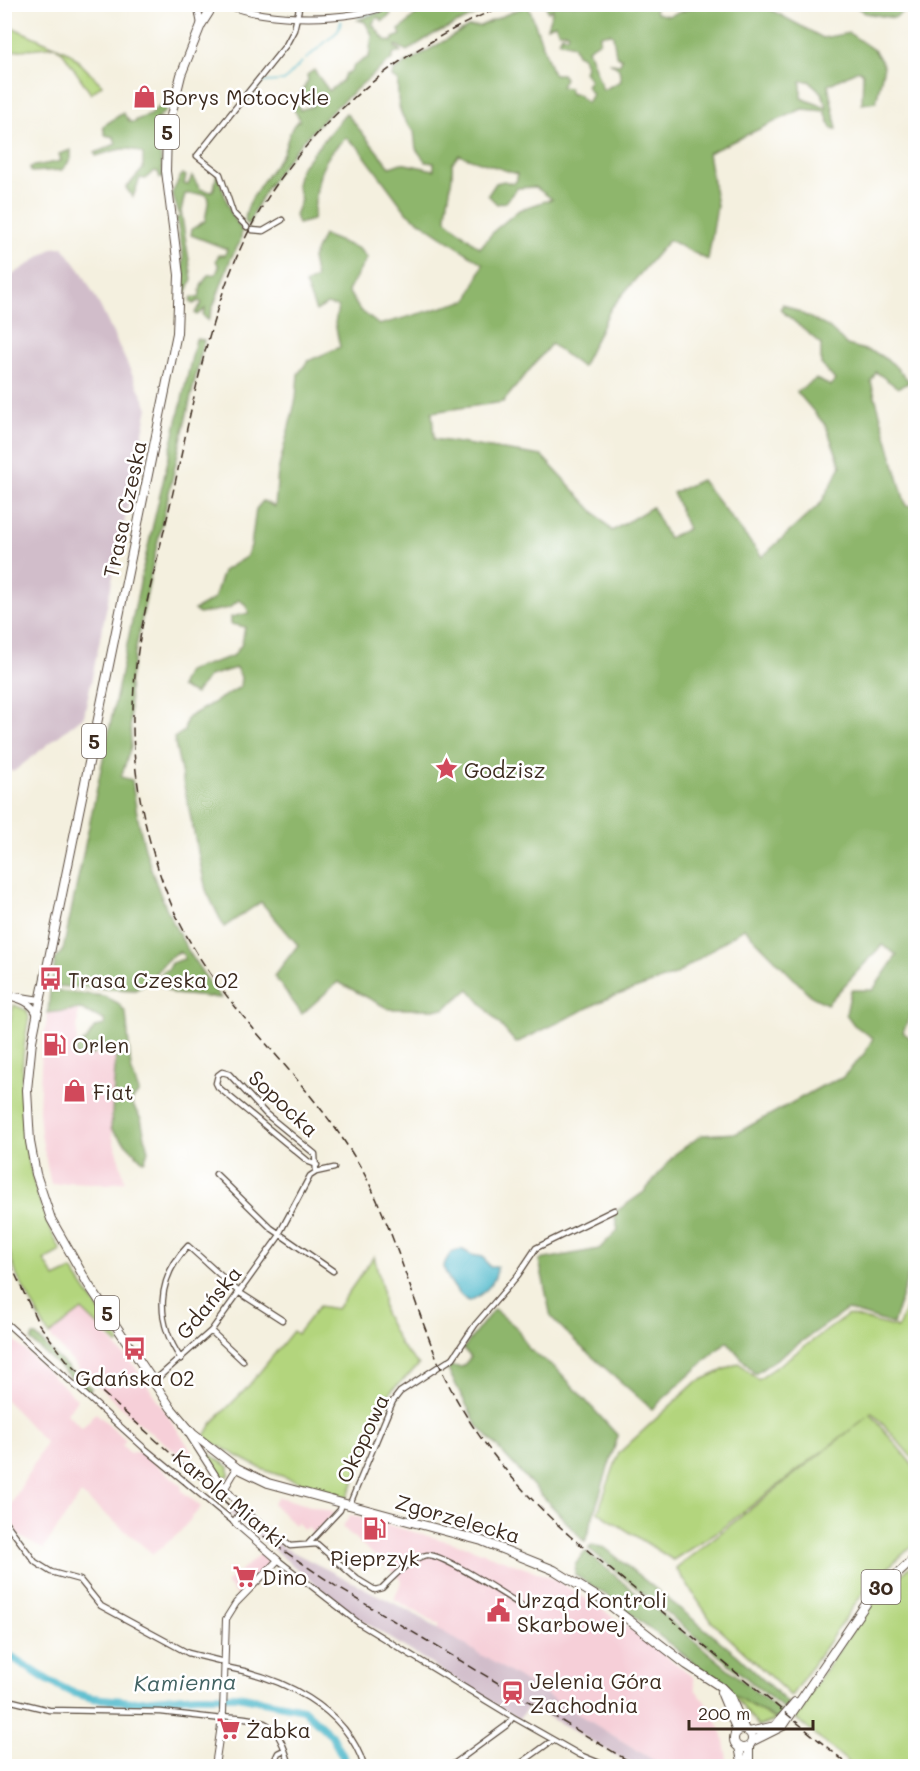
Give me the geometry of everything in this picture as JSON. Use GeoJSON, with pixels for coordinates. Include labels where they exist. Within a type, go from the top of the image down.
{"type":"FeatureCollection","features":[{"type":"Feature","properties":{"kind":"main road","name":"Trasa Czeska"},"geometry":{"type":"LineString","coordinates":[[40,1000],[175,346],[180,281],[167,181],[166,145],[175,95],[210,5]]}},
{"type":"Feature","properties":{"kind":"main road","name":"5"},"geometry":{"type":"LineString","coordinates":[[40,1000],[29,1063],[27,1100],[30,1142],[39,1187],[53,1223],[68,1251],[153,1382],[182,1421]]}},
{"type":"Feature","properties":{"kind":"main road","name":"Zgorzelecka"},"geometry":{"type":"LineString","coordinates":[[182,1421],[218,1455],[237,1468],[281,1488],[482,1541],[541,1564],[607,1603],[729,1696],[751,1744]]}},
{"type":"Feature","properties":{"kind":"main road","name":"30"},"geometry":{"type":"LineString","coordinates":[[751,1744],[783,1726],[872,1597],[915,1557]]}},
{"type":"Feature","properties":{"kind":"main road","name":"30"},"geometry":{"type":"LineString","coordinates":[[747,1731],[767,1730],[778,1724],[819,1673]]}},
{"type":"Feature","properties":{"kind":"main road","name":"Zgorzelecka"},"geometry":{"type":"LineString","coordinates":[[712,1682],[727,1704],[736,1728],[735,1742],[739,1748],[743,1767]]}},
{"type":"Feature","properties":{"kind":"main road"},"geometry":{"type":"LineString","coordinates":[[735,1734],[747,1731]]}},
{"type":"Feature","properties":{"kind":"main road"},"geometry":{"type":"LineString","coordinates":[[739,1748],[751,1744],[749,1767]]}},
{"type":"Feature","properties":{"kind":"street"},"geometry":{"type":"LineString","coordinates":[[197,4],[201,25]]}},
{"type":"Feature","properties":{"kind":"street"},"geometry":{"type":"LineString","coordinates":[[226,4],[282,18],[372,11],[391,4]]}},
{"type":"Feature","properties":{"kind":"street"},"geometry":{"type":"LineString","coordinates":[[236,4],[248,11]]}},
{"type":"Feature","properties":{"kind":"street"},"geometry":{"type":"LineString","coordinates":[[282,220],[263,231],[249,229],[233,213],[220,174],[197,156],[286,45],[300,4]]}},
{"type":"Feature","properties":{"kind":"street"},"geometry":{"type":"LineString","coordinates":[[8,996],[40,1000]]}},
{"type":"Feature","properties":{"kind":"street"},"geometry":{"type":"LineString","coordinates":[[8,996],[25,1002],[35,1003],[40,1000]]}},
{"type":"Feature","properties":{"kind":"street"},"geometry":{"type":"LineString","coordinates":[[25,1002],[34,1008],[37,1016]]}},
{"type":"Feature","properties":{"kind":"street","name":"Sopocka"},"geometry":{"type":"LineString","coordinates":[[316,1172],[317,1165],[315,1154],[267,1113],[227,1073],[218,1075],[216,1083],[218,1087],[309,1162],[317,1165]]}},
{"type":"Feature","properties":{"kind":"street"},"geometry":{"type":"LineString","coordinates":[[316,1172],[334,1168]]}},
{"type":"Feature","properties":{"kind":"street","name":"Gdańska"},"geometry":{"type":"LineString","coordinates":[[153,1382],[211,1331],[280,1234],[305,1183],[316,1172]]}},
{"type":"Feature","properties":{"kind":"street"},"geometry":{"type":"LineString","coordinates":[[216,1174],[261,1220],[333,1271]]}},
{"type":"Feature","properties":{"kind":"street","name":"Okopowa"},"geometry":{"type":"LineString","coordinates":[[309,1543],[346,1505],[393,1401],[400,1392],[453,1358],[475,1325],[518,1275],[536,1248],[614,1210]]}},
{"type":"Feature","properties":{"kind":"street"},"geometry":{"type":"LineString","coordinates":[[181,1359],[170,1336],[163,1302],[168,1269],[188,1246],[240,1293],[282,1320]]}},
{"type":"Feature","properties":{"kind":"street","name":"Karola Miarki"},"geometry":{"type":"LineString","coordinates":[[4,1322],[142,1447],[360,1624],[513,1717],[607,1767]]}},
{"type":"Feature","properties":{"kind":"street"},"geometry":{"type":"LineString","coordinates":[[211,1331],[243,1361]]}},
{"type":"Feature","properties":{"kind":"street"},"geometry":{"type":"LineString","coordinates":[[182,1421],[188,1436],[243,1510],[290,1546],[317,1544],[357,1580],[375,1590],[382,1588],[420,1556],[429,1554],[446,1560],[521,1605]]}},
{"type":"Feature","properties":{"kind":"street"},"geometry":{"type":"LineString","coordinates":[[225,1488],[237,1468]]}},
{"type":"Feature","properties":{"kind":"street"},"geometry":{"type":"LineString","coordinates":[[234,1522],[243,1510]]}},
{"type":"Feature","properties":{"kind":"street"},"geometry":{"type":"LineString","coordinates":[[4,1520],[35,1562],[51,1572],[74,1577],[84,1583],[101,1606],[188,1653],[224,1667],[260,1674],[306,1695],[345,1732],[357,1749],[364,1767]]}},
{"type":"Feature","properties":{"kind":"street"},"geometry":{"type":"LineString","coordinates":[[215,1767],[222,1716],[225,1625],[230,1611],[279,1560]]}},
{"type":"Feature","properties":{"kind":"street"},"geometry":{"type":"LineString","coordinates":[[5,1700],[49,1710],[222,1716],[266,1722],[274,1730],[290,1767]]}},
{"type":"Feature","properties":{"kind":"street"},"geometry":{"type":"LineString","coordinates":[[451,1767],[507,1725],[513,1717]]}},
{"type":"Feature","properties":{"kind":"street"},"geometry":{"type":"LineString","coordinates":[[517,1767],[554,1740]]}},
{"type":"Feature","properties":{"kind":"street"},"geometry":{"type":"LineString","coordinates":[[272,1767],[278,1754],[284,1750]]}},
{"type":"Feature","properties":{"kind":"shaded area"},"geometry":{"type":"Polygon","coordinates":[[[63,247],[83,274],[101,308],[148,408],[84,716],[13,772],[4,765],[5,280],[53,248],[63,247]]]}},
{"type":"Feature","properties":{"kind":"shaded area"},"geometry":{"type":"Polygon","coordinates":[[[78,1011],[76,1057],[116,1053],[112,1135],[125,1181],[108,1184],[71,1182],[51,1185],[41,1135],[39,1110],[42,1048],[48,1013],[78,1011]]]}},
{"type":"Feature","properties":{"kind":"shaded area"},"geometry":{"type":"Polygon","coordinates":[[[82,1310],[135,1367],[195,1456],[184,1458],[141,1425],[78,1368],[49,1335],[82,1310]]]}},
{"type":"Feature","properties":{"kind":"shaded area"},"geometry":{"type":"Polygon","coordinates":[[[5,1332],[77,1399],[67,1414],[82,1428],[96,1413],[126,1440],[122,1445],[130,1453],[139,1451],[181,1485],[182,1491],[201,1507],[178,1534],[153,1554],[81,1494],[43,1549],[21,1537],[5,1515],[46,1443],[5,1399],[5,1332]]]}},
{"type":"Feature","properties":{"kind":"shaded area"},"geometry":{"type":"Polygon","coordinates":[[[279,1497],[335,1513],[313,1534],[308,1527],[303,1530],[297,1522],[294,1525],[273,1504],[279,1497]]]}},
{"type":"Feature","properties":{"kind":"shaded area"},"geometry":{"type":"Polygon","coordinates":[[[231,1503],[285,1548],[411,1612],[663,1766],[635,1766],[529,1706],[519,1719],[349,1612],[227,1511],[231,1503]]]}},
{"type":"Feature","properties":{"kind":"shaded area"},"geometry":{"type":"Polygon","coordinates":[[[351,1515],[468,1547],[557,1580],[627,1626],[693,1677],[695,1689],[712,1711],[723,1735],[728,1766],[663,1766],[437,1629],[440,1625],[394,1599],[402,1580],[342,1527],[351,1515]]]}},
{"type":"Feature","properties":{"kind":"shaded area"},"geometry":{"type":"Polygon","coordinates":[[[261,1553],[267,1558],[268,1567],[238,1596],[226,1583],[261,1553]]]}},
{"type":"Feature","properties":{"kind":"green space"},"geometry":{"type":"Polygon","coordinates":[[[428,5],[453,5],[453,14],[470,5],[497,5],[432,35],[407,51],[396,45],[395,48],[401,52],[394,53],[392,59],[330,113],[291,155],[260,200],[249,224],[246,224],[245,216],[252,198],[282,155],[293,126],[300,120],[292,106],[297,103],[300,110],[313,106],[311,102],[298,99],[308,80],[307,75],[314,70],[329,91],[342,81],[345,74],[352,71],[354,65],[369,57],[372,35],[365,22],[358,20],[389,9],[391,14],[383,21],[378,17],[372,24],[385,40],[392,42],[393,38],[401,35],[399,30],[428,5]]]}},
{"type":"Feature","properties":{"kind":"green space"},"geometry":{"type":"Polygon","coordinates":[[[528,5],[553,74],[562,74],[565,78],[561,87],[569,88],[571,94],[577,94],[587,103],[592,94],[586,86],[590,79],[584,72],[586,66],[583,57],[577,54],[573,45],[559,41],[562,35],[567,37],[568,32],[559,32],[555,24],[547,27],[553,9],[548,12],[546,5],[654,5],[656,13],[668,16],[701,5],[762,5],[823,38],[849,33],[875,51],[884,66],[876,102],[862,104],[863,73],[858,70],[828,85],[837,129],[831,128],[825,111],[802,109],[708,153],[717,206],[708,260],[669,240],[611,308],[582,367],[551,344],[503,402],[432,412],[434,439],[542,456],[612,531],[652,507],[668,538],[688,529],[673,493],[701,480],[762,557],[821,503],[841,466],[826,426],[797,392],[816,379],[831,386],[835,380],[821,364],[821,344],[783,312],[781,308],[783,304],[828,327],[847,345],[876,353],[892,363],[910,382],[898,388],[876,372],[871,382],[906,506],[915,505],[916,1003],[903,1032],[915,1042],[915,1254],[893,1324],[847,1310],[755,1374],[727,1341],[652,1409],[580,1346],[551,1317],[539,1260],[599,1249],[618,1230],[614,1213],[644,1192],[675,1154],[702,1135],[737,1133],[824,1085],[842,1078],[864,1054],[873,1038],[854,1025],[846,1014],[851,990],[873,990],[897,955],[882,945],[827,1004],[811,996],[744,928],[675,975],[606,999],[516,1043],[469,989],[444,1009],[389,1009],[338,982],[302,1014],[274,976],[298,945],[261,902],[224,927],[206,890],[174,738],[184,731],[187,718],[240,687],[241,677],[236,668],[209,676],[195,694],[180,687],[187,671],[233,656],[242,644],[245,627],[231,624],[231,617],[249,613],[246,605],[239,600],[229,608],[199,614],[194,610],[214,599],[223,571],[246,557],[251,546],[256,509],[263,501],[275,507],[278,471],[296,399],[298,374],[308,361],[340,347],[335,323],[338,307],[327,304],[316,311],[305,284],[316,278],[312,259],[323,235],[359,249],[367,258],[348,291],[359,309],[379,325],[468,300],[483,264],[407,213],[358,147],[346,138],[329,155],[320,174],[313,220],[298,224],[295,215],[301,200],[297,185],[300,169],[346,113],[390,167],[401,163],[434,170],[434,163],[426,162],[416,149],[414,131],[405,120],[400,108],[398,81],[392,77],[393,71],[468,27],[480,26],[528,5]],[[609,33],[600,35],[600,41],[588,49],[603,90],[621,81],[619,69],[611,63],[620,64],[622,59],[616,55],[613,35],[609,33]],[[801,81],[801,98],[827,108],[822,93],[809,81],[801,81]],[[459,155],[452,163],[446,220],[480,248],[495,230],[519,210],[552,199],[535,187],[517,188],[506,202],[497,204],[488,195],[496,183],[504,181],[513,184],[517,180],[517,174],[459,155]]]}},
{"type":"Feature","properties":{"kind":"green space"},"geometry":{"type":"Polygon","coordinates":[[[854,5],[913,5],[894,18],[865,13],[854,5]]]}},
{"type":"Feature","properties":{"kind":"green space"},"geometry":{"type":"Polygon","coordinates":[[[4,20],[16,29],[54,46],[5,52],[4,20]]]}},
{"type":"Feature","properties":{"kind":"green space"},"geometry":{"type":"Polygon","coordinates":[[[56,47],[70,53],[102,85],[91,94],[64,54],[56,47]]]}},
{"type":"Feature","properties":{"kind":"green space"},"geometry":{"type":"Polygon","coordinates":[[[161,104],[166,108],[166,111],[157,118],[164,121],[164,132],[158,135],[163,177],[160,178],[158,172],[154,171],[145,179],[140,178],[133,197],[126,188],[143,169],[143,154],[126,149],[96,156],[95,153],[116,144],[114,137],[105,135],[103,126],[123,113],[130,122],[136,122],[150,115],[161,104]]]}},
{"type":"Feature","properties":{"kind":"green space"},"geometry":{"type":"Polygon","coordinates":[[[71,150],[71,159],[62,170],[31,172],[30,167],[61,161],[59,154],[71,150]]]}},
{"type":"Feature","properties":{"kind":"green space"},"geometry":{"type":"Polygon","coordinates":[[[217,173],[230,211],[242,231],[240,242],[231,258],[208,321],[203,315],[205,309],[197,315],[195,313],[202,303],[199,301],[193,304],[190,301],[192,297],[199,298],[201,286],[208,275],[216,274],[219,267],[216,260],[219,255],[225,255],[227,249],[191,235],[192,229],[205,221],[209,198],[205,194],[185,194],[181,211],[192,279],[184,299],[183,253],[176,218],[180,217],[172,193],[182,174],[186,176],[184,184],[188,185],[192,176],[200,189],[211,192],[214,189],[217,173]]]}},
{"type":"Feature","properties":{"kind":"green space"},"geometry":{"type":"Polygon","coordinates":[[[196,339],[204,340],[154,558],[129,683],[131,747],[121,777],[132,780],[136,810],[151,868],[173,922],[187,949],[221,998],[174,994],[158,984],[163,971],[169,969],[171,963],[184,959],[184,955],[179,952],[167,960],[148,982],[135,990],[52,986],[55,960],[63,950],[144,564],[196,339]]]}},
{"type":"Feature","properties":{"kind":"green space"},"geometry":{"type":"Polygon","coordinates":[[[50,990],[104,996],[118,1003],[126,1013],[131,1069],[139,1092],[131,1102],[141,1119],[148,1151],[145,1160],[143,1161],[111,1129],[116,1053],[95,1049],[94,1055],[75,1057],[77,1045],[86,1041],[95,1027],[105,1025],[104,1020],[81,1009],[48,1013],[50,990]]]}},
{"type":"Feature","properties":{"kind":"green space"},"geometry":{"type":"Polygon","coordinates":[[[14,1005],[26,1010],[29,1017],[24,1047],[22,1108],[30,1168],[48,1224],[61,1251],[44,1260],[55,1278],[72,1270],[120,1342],[117,1344],[82,1310],[49,1335],[17,1276],[5,1238],[4,1045],[14,1005]]]}},
{"type":"Feature","properties":{"kind":"green space"},"geometry":{"type":"Polygon","coordinates":[[[374,1256],[382,1288],[384,1313],[401,1346],[419,1365],[390,1392],[347,1498],[264,1470],[204,1438],[213,1422],[246,1389],[293,1331],[297,1334],[319,1306],[337,1309],[374,1256]]]}},
{"type":"Feature","properties":{"kind":"green space"},"geometry":{"type":"Polygon","coordinates":[[[915,1286],[915,1461],[873,1413],[871,1414],[915,1468],[915,1543],[867,1587],[791,1696],[712,1622],[676,1568],[867,1417],[717,1532],[673,1560],[598,1512],[619,1453],[695,1383],[739,1363],[758,1380],[848,1315],[898,1328],[915,1286]]]}},
{"type":"Feature","properties":{"kind":"green space"},"geometry":{"type":"Polygon","coordinates":[[[494,1309],[517,1328],[529,1349],[557,1369],[618,1436],[585,1542],[477,1425],[446,1366],[462,1367],[471,1357],[463,1349],[494,1309]]]}},
{"type":"Feature","properties":{"kind":"green space"},"geometry":{"type":"Polygon","coordinates":[[[33,1336],[36,1336],[74,1374],[75,1380],[78,1378],[91,1388],[88,1393],[31,1341],[33,1336]]]}},
{"type":"Feature","properties":{"kind":"green space"},"geometry":{"type":"Polygon","coordinates":[[[205,1451],[229,1467],[229,1476],[220,1476],[205,1451]]]}},
{"type":"Feature","properties":{"kind":"green space"},"geometry":{"type":"Polygon","coordinates":[[[592,1545],[605,1548],[737,1655],[789,1704],[784,1709],[588,1548],[592,1545]]]}},
{"type":"Feature","properties":{"kind":"green space"},"geometry":{"type":"Polygon","coordinates":[[[585,1551],[782,1713],[776,1719],[741,1699],[608,1596],[575,1575],[575,1565],[585,1551]]]}},
{"type":"Feature","properties":{"kind":"green space"},"geometry":{"type":"Polygon","coordinates":[[[915,1562],[915,1766],[853,1766],[795,1718],[805,1707],[801,1706],[871,1603],[915,1562]]]}},
{"type":"Feature","properties":{"kind":"green space"},"geometry":{"type":"Polygon","coordinates":[[[690,1661],[741,1699],[776,1720],[758,1726],[731,1692],[690,1661]]]}},
{"type":"Feature","properties":{"kind":"water"},"geometry":{"type":"Polygon","coordinates":[[[461,1249],[472,1255],[483,1257],[490,1267],[497,1267],[495,1278],[488,1287],[470,1301],[466,1300],[454,1286],[444,1266],[451,1253],[461,1249]]]}},
{"type":"Feature","properties":{"kind":"waterway"},"geometry":{"type":"LineString","coordinates":[[358,16],[395,6]]}},
{"type":"Feature","properties":{"kind":"waterway"},"geometry":{"type":"LineString","coordinates":[[306,59],[338,31],[341,21]]}},
{"type":"Feature","properties":{"kind":"waterway"},"geometry":{"type":"LineString","coordinates":[[244,102],[262,82],[284,81],[302,62]]}},
{"type":"Feature","properties":{"kind":"waterway","name":"Kamienna"},"geometry":{"type":"LineString","coordinates":[[4,1652],[49,1681],[71,1692],[92,1698],[133,1702],[196,1696],[238,1696],[303,1709],[332,1736],[348,1766]]}},
{"type":"Feature","properties":{"kind":"railway"},"geometry":{"type":"LineString","coordinates":[[508,4],[440,36],[378,77],[350,101],[299,155],[276,185],[254,221],[236,258],[221,297],[198,378],[141,633],[133,714],[135,760],[141,804],[166,891],[184,932],[207,969],[234,1005],[344,1141],[367,1179],[388,1226],[443,1373],[468,1419],[498,1461],[532,1500],[570,1536],[850,1766]]}},
{"type":"Feature","properties":{"kind":"railway"},"geometry":{"type":"LineString","coordinates":[[4,1250],[38,1323],[68,1362],[268,1540],[337,1587],[637,1766]]}},
{"type":"Feature","properties":{"kind":"place","name":"Borys Motocykle"},"geometry":{"type":"Point","coordinates":[144,96]}},
{"type":"Feature","properties":{"kind":"place","name":"Godzisz"},"geometry":{"type":"Point","coordinates":[446,769]}},
{"type":"Feature","properties":{"kind":"place","name":"Trasa Czeska 02"},"geometry":{"type":"Point","coordinates":[50,979]}},
{"type":"Feature","properties":{"kind":"place","name":"Orlen"},"geometry":{"type":"Point","coordinates":[54,1044]}},
{"type":"Feature","properties":{"kind":"place","name":"Fiat"},"geometry":{"type":"Point","coordinates":[75,1091]}},
{"type":"Feature","properties":{"kind":"place","name":"Gdańska 02"},"geometry":{"type":"Point","coordinates":[135,1349]}},
{"type":"Feature","properties":{"kind":"place","name":"Pieprzyk"},"geometry":{"type":"Point","coordinates":[375,1529]}},
{"type":"Feature","properties":{"kind":"place","name":"Dino"},"geometry":{"type":"Point","coordinates":[244,1576]}},
{"type":"Feature","properties":{"kind":"place","name":"Urząd Kontroli Skarbowej"},"geometry":{"type":"Point","coordinates":[499,1611]}},
{"type":"Feature","properties":{"kind":"place","name":"Jelenia Góra Zachodnia"},"geometry":{"type":"Point","coordinates":[512,1692]}},
{"type":"Feature","properties":{"kind":"place","name":"Żabka"},"geometry":{"type":"Point","coordinates":[228,1729]}}]}
